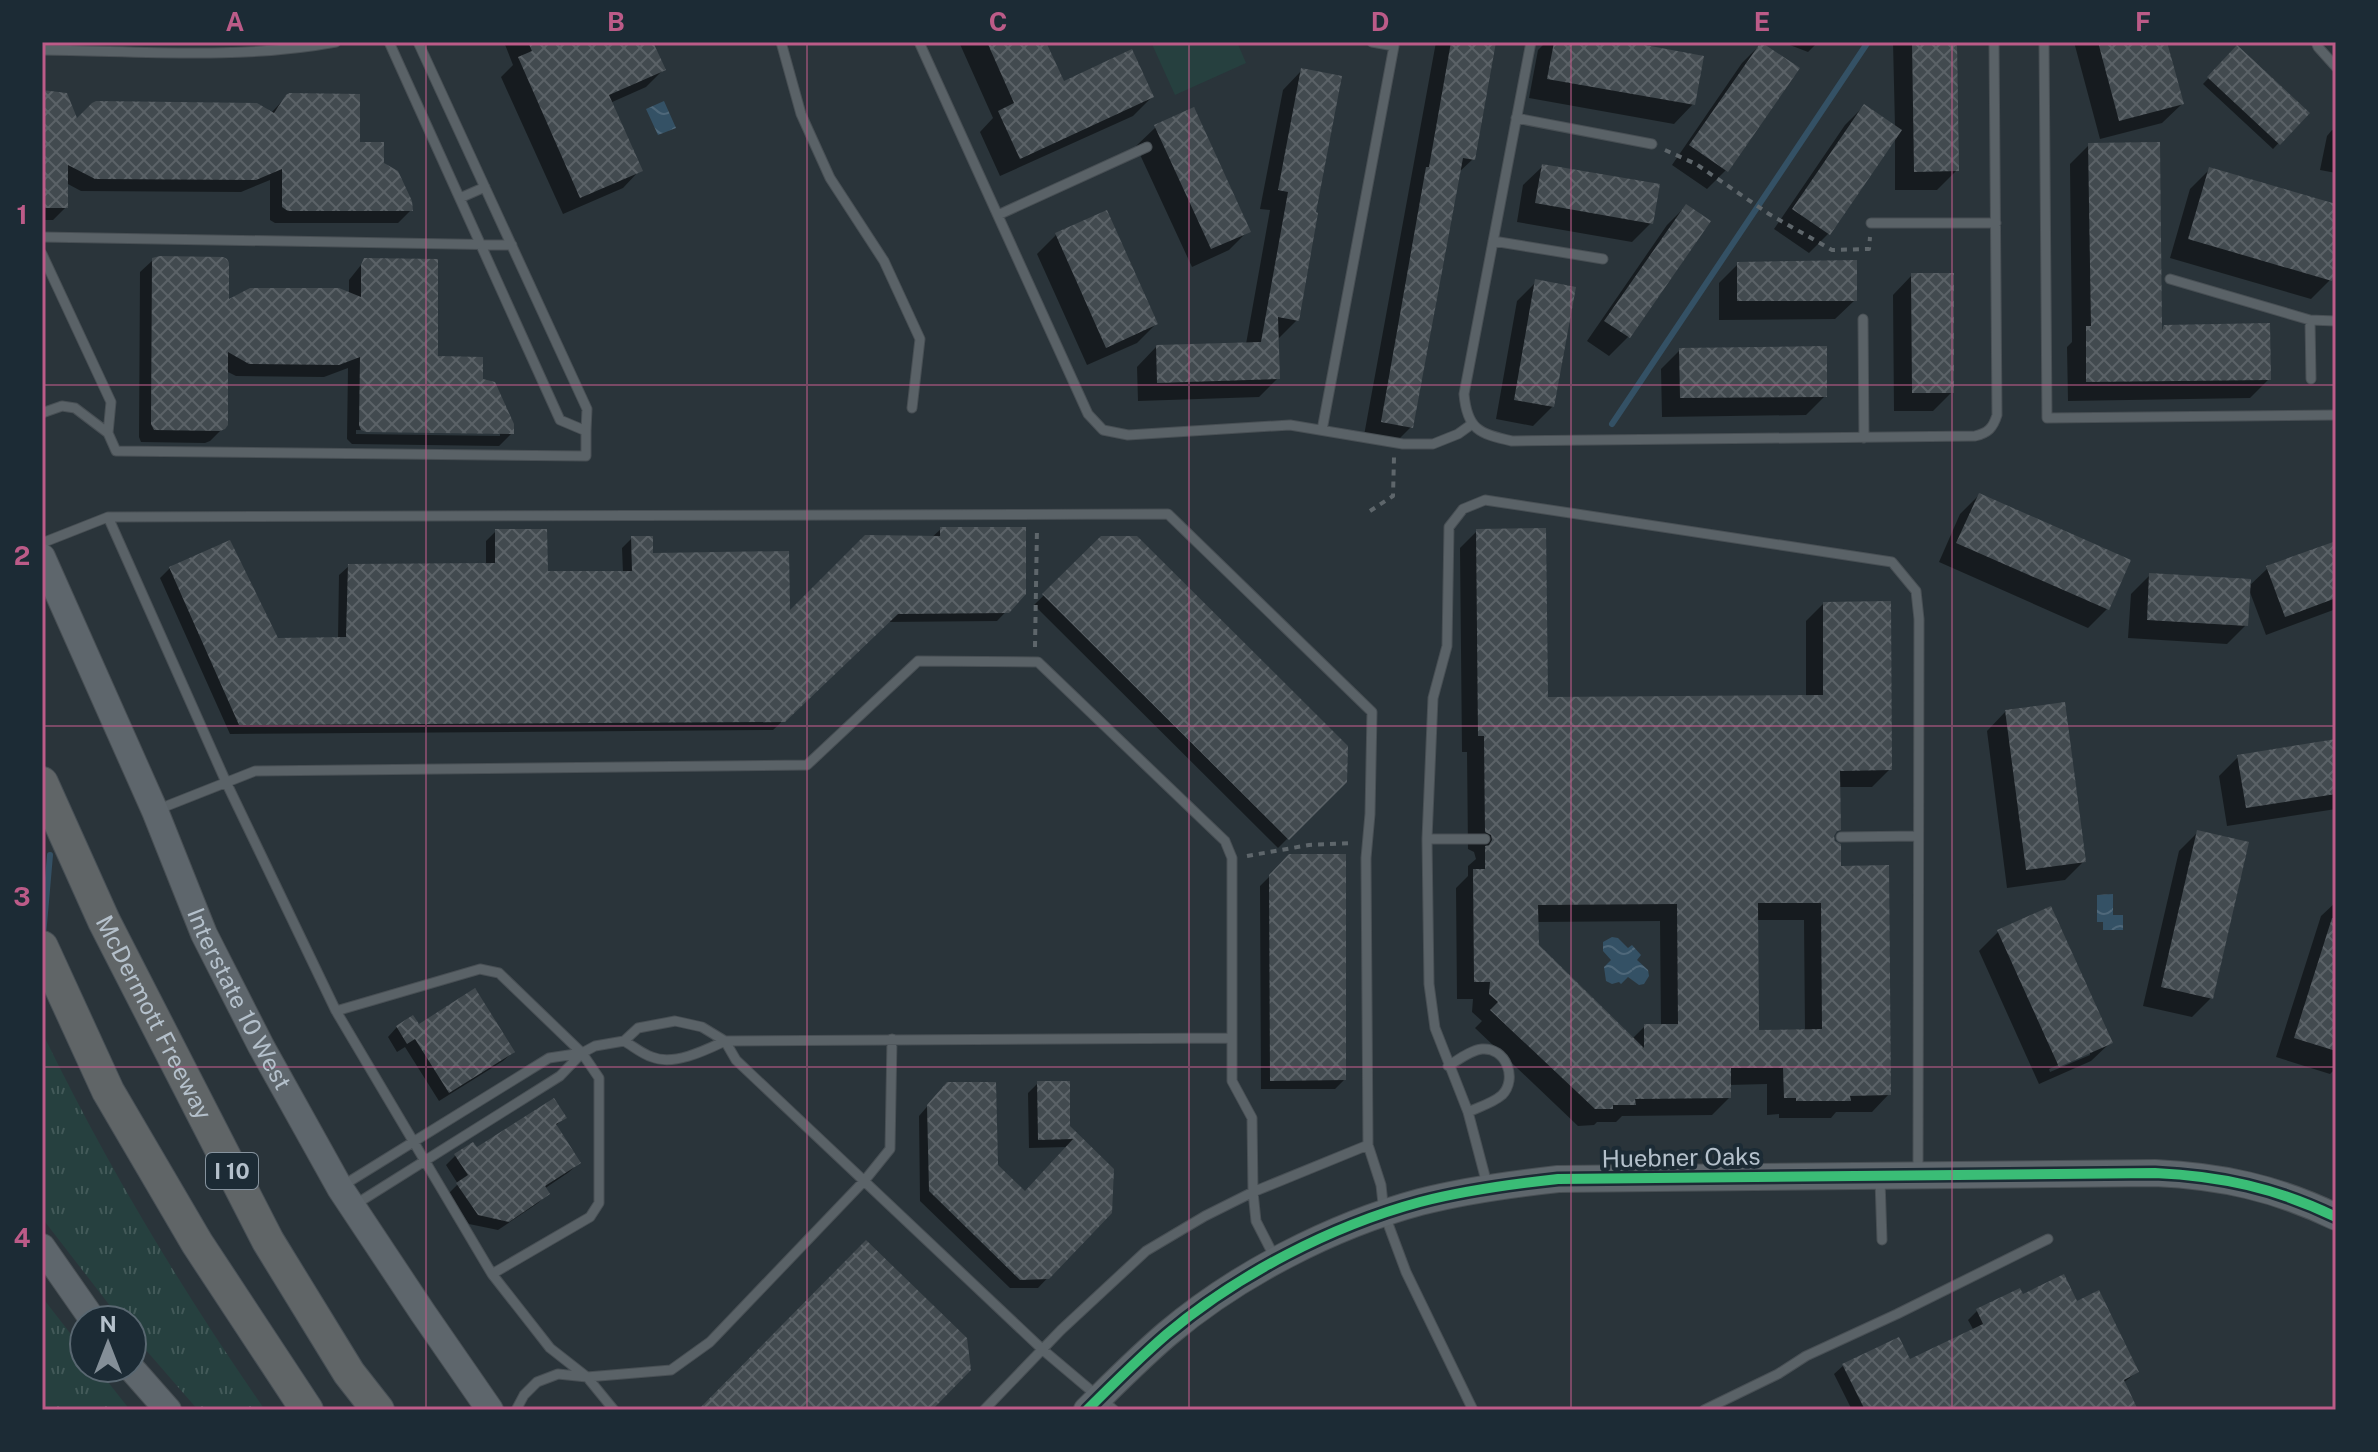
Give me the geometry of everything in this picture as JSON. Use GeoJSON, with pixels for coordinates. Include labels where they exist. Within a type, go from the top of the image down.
{"type":"FeatureCollection","features":[{"type":"Feature","properties":{"kind":"highway","name":"McDermott Freeway"},"geometry":{"type":"LineString","coordinates":[[42,783],[104,921],[268,1241],[349,1373],[378,1410]]}},
{"type":"Feature","properties":{"kind":"highway","name":"I 10"},"geometry":{"type":"LineString","coordinates":[[42,947],[108,1091],[197,1243],[307,1410]]}},
{"type":"Feature","properties":{"kind":"street","name":"Interstate 10 West"},"geometry":{"type":"LineString","coordinates":[[42,557],[155,811],[204,934],[261,1046],[346,1197],[490,1410]]}},
{"type":"Feature","properties":{"kind":"street","name":"Huebner Oaks"},"geometry":{"type":"LineString","coordinates":[[1100,1406],[1168,1333],[1225,1291],[1276,1261],[1351,1225],[1384,1213],[1488,1187],[1558,1179],[2155,1173],[2236,1181],[2275,1191],[2336,1217]]}},
{"type":"Feature","properties":{"kind":"street"},"geometry":{"type":"LineString","coordinates":[[42,1247],[82,1304]]}},
{"type":"Feature","properties":{"kind":"street"},"geometry":{"type":"LineString","coordinates":[[145,1384],[168,1410]]}},
{"type":"Feature","properties":{"kind":"lane"},"geometry":{"type":"LineString","coordinates":[[42,50],[256,52],[292,50],[336,42]]}},
{"type":"Feature","properties":{"kind":"lane"},"geometry":{"type":"LineString","coordinates":[[389,42],[560,420],[586,431]]}},
{"type":"Feature","properties":{"kind":"lane"},"geometry":{"type":"LineString","coordinates":[[43,412],[62,406],[75,408],[108,433],[116,451],[586,456],[587,409],[418,42]]}},
{"type":"Feature","properties":{"kind":"lane"},"geometry":{"type":"LineString","coordinates":[[781,42],[801,114],[830,178],[884,261],[920,339],[912,408]]}},
{"type":"Feature","properties":{"kind":"lane"},"geometry":{"type":"LineString","coordinates":[[919,42],[1088,414],[1103,430],[1128,435],[1290,425],[1395,443],[1433,444],[1458,434],[1472,424]]}},
{"type":"Feature","properties":{"kind":"lane"},"geometry":{"type":"LineString","coordinates":[[1322,430],[1394,46],[1372,42]]}},
{"type":"Feature","properties":{"kind":"lane"},"geometry":{"type":"LineString","coordinates":[[1531,42],[1464,394],[1472,424],[1486,435],[1512,441],[1985,434],[1994,425],[1997,415],[1994,42]]}},
{"type":"Feature","properties":{"kind":"lane"},"geometry":{"type":"LineString","coordinates":[[2044,42],[2047,418],[2336,415]]}},
{"type":"Feature","properties":{"kind":"lane"},"geometry":{"type":"LineString","coordinates":[[2316,42],[2336,67]]}},
{"type":"Feature","properties":{"kind":"lane"},"geometry":{"type":"LineString","coordinates":[[1516,118],[1652,144]]}},
{"type":"Feature","properties":{"kind":"lane"},"geometry":{"type":"LineString","coordinates":[[998,215],[1147,147]]}},
{"type":"Feature","properties":{"kind":"lane"},"geometry":{"type":"LineString","coordinates":[[460,198],[485,187]]}},
{"type":"Feature","properties":{"kind":"lane"},"geometry":{"type":"LineString","coordinates":[[1871,223],[1996,223]]}},
{"type":"Feature","properties":{"kind":"lane"},"geometry":{"type":"LineString","coordinates":[[42,237],[512,245]]}},
{"type":"Feature","properties":{"kind":"lane"},"geometry":{"type":"LineString","coordinates":[[1493,241],[1603,259]]}},
{"type":"Feature","properties":{"kind":"lane"},"geometry":{"type":"LineString","coordinates":[[42,254],[111,402],[108,433]]}},
{"type":"Feature","properties":{"kind":"lane"},"geometry":{"type":"LineString","coordinates":[[2170,279],[2310,320],[2336,321]]}},
{"type":"Feature","properties":{"kind":"lane"},"geometry":{"type":"LineString","coordinates":[[1863,319],[1864,438]]}},
{"type":"Feature","properties":{"kind":"lane"},"geometry":{"type":"LineString","coordinates":[[2310,320],[2311,379]]}},
{"type":"Feature","properties":{"kind":"lane"},"geometry":{"type":"LineString","coordinates":[[1488,1187],[1468,1112],[1435,1028],[1429,984],[1427,839],[1433,698],[1447,646],[1449,527],[1463,509],[1485,500],[1892,562],[1916,591],[1919,619],[1918,1176]]}},
{"type":"Feature","properties":{"kind":"lane"},"geometry":{"type":"LineString","coordinates":[[42,543],[108,517],[1168,514],[1372,712],[1368,843],[1368,1145],[1381,1185],[1384,1213],[1406,1272],[1473,1410]]}},
{"type":"Feature","properties":{"kind":"lane"},"geometry":{"type":"LineString","coordinates":[[108,517],[226,782],[336,1011],[492,1274],[550,1348],[587,1377],[614,1410]]}},
{"type":"Feature","properties":{"kind":"lane"},"geometry":{"type":"LineString","coordinates":[[155,811],[255,771],[807,765],[918,661],[1038,662],[1225,841],[1232,858],[1232,1081],[1252,1118],[1256,1221],[1276,1261]]}},
{"type":"Feature","properties":{"kind":"lane"},"geometry":{"type":"LineString","coordinates":[[1841,837],[1918,836]]}},
{"type":"Feature","properties":{"kind":"lane"},"geometry":{"type":"LineString","coordinates":[[1427,839],[1485,839]]}},
{"type":"Feature","properties":{"kind":"lane"},"geometry":{"type":"LineString","coordinates":[[336,1011],[480,969],[499,973],[582,1053],[599,1078],[599,1203],[590,1217],[492,1274]]}},
{"type":"Feature","properties":{"kind":"lane"},"geometry":{"type":"LineString","coordinates":[[346,1197],[425,1161],[560,1076],[582,1053],[595,1046],[624,1041],[638,1028],[675,1021],[702,1027],[725,1041],[736,1060],[1100,1406]]}},
{"type":"Feature","properties":{"kind":"lane"},"geometry":{"type":"LineString","coordinates":[[624,1041],[654,1059],[677,1059],[725,1041],[1232,1038]]}},
{"type":"Feature","properties":{"kind":"lane"},"geometry":{"type":"LineString","coordinates":[[516,1410],[524,1395],[537,1382],[558,1374],[587,1377],[671,1370],[710,1342],[865,1180],[890,1149],[892,1039]]}},
{"type":"Feature","properties":{"kind":"lane"},"geometry":{"type":"LineString","coordinates":[[1448,1066],[1481,1049],[1499,1054],[1509,1070],[1507,1088],[1501,1096],[1468,1112]]}},
{"type":"Feature","properties":{"kind":"lane"},"geometry":{"type":"LineString","coordinates":[[346,1197],[414,1143],[549,1058],[582,1053]]}},
{"type":"Feature","properties":{"kind":"lane"},"geometry":{"type":"LineString","coordinates":[[984,1410],[1061,1330],[1146,1251],[1253,1192],[1368,1145]]}},
{"type":"Feature","properties":{"kind":"lane"},"geometry":{"type":"LineString","coordinates":[[1880,1176],[1882,1240]]}},
{"type":"Feature","properties":{"kind":"lane"},"geometry":{"type":"LineString","coordinates":[[1704,1410],[1778,1374],[1806,1356],[2048,1239]]}},
{"type":"Feature","properties":{"kind":"path"},"geometry":{"type":"LineString","coordinates":[[1652,144],[1696,164],[1769,214],[1832,250],[1869,249],[1871,223]]}},
{"type":"Feature","properties":{"kind":"path"},"geometry":{"type":"LineString","coordinates":[[1370,511],[1393,496],[1395,443]]}},
{"type":"Feature","properties":{"kind":"path"},"geometry":{"type":"LineString","coordinates":[[1035,662],[1037,514]]}},
{"type":"Feature","properties":{"kind":"path"},"geometry":{"type":"LineString","coordinates":[[1232,858],[1309,845],[1368,843]]}},
{"type":"Feature","properties":{"kind":"green space"},"geometry":{"type":"Polygon","coordinates":[[[1151,42],[1237,42],[1246,63],[1175,95],[1151,42]]]}},
{"type":"Feature","properties":{"kind":"green space"},"geometry":{"type":"Polygon","coordinates":[[[42,1032],[92,1130],[146,1225],[265,1410],[198,1410],[148,1352],[148,1304],[109,1304],[42,1218],[42,1032]]]}},
{"type":"Feature","properties":{"kind":"green space"},"geometry":{"type":"Polygon","coordinates":[[[42,1297],[68,1330],[68,1384],[110,1384],[130,1410],[42,1410],[42,1297]]]}},
{"type":"Feature","properties":{"kind":"water"},"geometry":{"type":"Polygon","coordinates":[[[664,101],[676,128],[658,135],[646,109],[664,101]]]}},
{"type":"Feature","properties":{"kind":"water"},"geometry":{"type":"Polygon","coordinates":[[[2113,894],[2113,915],[2123,915],[2123,930],[2103,930],[2103,922],[2097,922],[2097,895],[2113,894]]]}},
{"type":"Feature","properties":{"kind":"water"},"geometry":{"type":"Polygon","coordinates":[[[1612,937],[1618,938],[1628,948],[1632,945],[1641,955],[1637,960],[1648,970],[1649,976],[1644,984],[1639,985],[1628,977],[1621,984],[1606,981],[1604,967],[1611,960],[1603,951],[1603,942],[1612,937]]]}},
{"type":"Feature","properties":{"kind":"building"},"geometry":{"type":"Polygon","coordinates":[[[528,42],[653,42],[666,70],[609,95],[643,171],[580,198],[518,57],[532,51],[528,42]]]}},
{"type":"Feature","properties":{"kind":"building"},"geometry":{"type":"Polygon","coordinates":[[[987,42],[1046,42],[1064,81],[1132,49],[1154,97],[1020,159],[998,111],[1014,103],[987,42]]]}},
{"type":"Feature","properties":{"kind":"building"},"geometry":{"type":"Polygon","coordinates":[[[1451,42],[1496,42],[1475,160],[1463,158],[1413,428],[1381,422],[1451,42]]]}},
{"type":"Feature","properties":{"kind":"building"},"geometry":{"type":"Polygon","coordinates":[[[1554,42],[1629,42],[1704,56],[1695,105],[1547,79],[1554,42]]]}},
{"type":"Feature","properties":{"kind":"building"},"geometry":{"type":"Polygon","coordinates":[[[1761,42],[1800,68],[1728,172],[1689,145],[1761,42]]]}},
{"type":"Feature","properties":{"kind":"building"},"geometry":{"type":"Polygon","coordinates":[[[1912,42],[1957,42],[1959,171],[1914,172],[1912,42]]]}},
{"type":"Feature","properties":{"kind":"building"},"geometry":{"type":"Polygon","coordinates":[[[2098,42],[2167,42],[2184,104],[2119,121],[2098,42]]]}},
{"type":"Feature","properties":{"kind":"building"},"geometry":{"type":"Polygon","coordinates":[[[2237,45],[2310,113],[2280,145],[2207,77],[2237,45]]]}},
{"type":"Feature","properties":{"kind":"building"},"geometry":{"type":"Polygon","coordinates":[[[1301,68],[1342,76],[1299,321],[1278,317],[1280,379],[1157,383],[1156,345],[1261,342],[1288,192],[1278,190],[1301,68]]]}},
{"type":"Feature","properties":{"kind":"building"},"geometry":{"type":"Polygon","coordinates":[[[42,90],[67,93],[77,118],[96,101],[257,103],[274,113],[289,93],[360,94],[360,142],[384,142],[384,163],[398,171],[412,201],[413,211],[288,211],[282,207],[282,169],[256,180],[95,179],[68,165],[68,208],[42,208],[42,90]]]}},
{"type":"Feature","properties":{"kind":"building"},"geometry":{"type":"Polygon","coordinates":[[[1864,104],[1902,130],[1830,235],[1792,209],[1864,104]]]}},
{"type":"Feature","properties":{"kind":"building"},"geometry":{"type":"Polygon","coordinates":[[[1194,107],[1251,232],[1211,249],[1154,125],[1194,107]]]}},
{"type":"Feature","properties":{"kind":"building"},"geometry":{"type":"Polygon","coordinates":[[[2160,142],[2162,330],[2164,325],[2270,323],[2271,380],[2086,382],[2086,326],[2091,326],[2088,143],[2160,142]]]}},
{"type":"Feature","properties":{"kind":"building"},"geometry":{"type":"Polygon","coordinates":[[[1542,164],[1660,184],[1653,224],[1535,203],[1542,164]]]}},
{"type":"Feature","properties":{"kind":"building"},"geometry":{"type":"Polygon","coordinates":[[[2209,167],[2336,204],[2336,267],[2332,281],[2188,239],[2209,167]]]}},
{"type":"Feature","properties":{"kind":"building"},"geometry":{"type":"Polygon","coordinates":[[[1686,204],[1711,221],[1630,338],[1604,321],[1686,204]]]}},
{"type":"Feature","properties":{"kind":"building"},"geometry":{"type":"Polygon","coordinates":[[[1107,210],[1158,324],[1106,348],[1055,233],[1107,210]]]}},
{"type":"Feature","properties":{"kind":"building"},"geometry":{"type":"Polygon","coordinates":[[[152,258],[227,259],[229,299],[250,288],[339,288],[361,297],[361,265],[364,258],[438,259],[438,356],[483,357],[483,379],[495,382],[514,424],[514,434],[366,432],[359,425],[360,357],[339,365],[249,364],[228,352],[228,425],[225,429],[154,430],[151,424],[152,258]]]}},
{"type":"Feature","properties":{"kind":"building"},"geometry":{"type":"Polygon","coordinates":[[[1857,260],[1857,301],[1737,301],[1737,262],[1857,260]]]}},
{"type":"Feature","properties":{"kind":"building"},"geometry":{"type":"Polygon","coordinates":[[[1911,273],[1954,273],[1954,393],[1912,393],[1911,273]]]}},
{"type":"Feature","properties":{"kind":"building"},"geometry":{"type":"Polygon","coordinates":[[[1535,279],[1576,287],[1554,407],[1514,400],[1535,279]]]}},
{"type":"Feature","properties":{"kind":"building"},"geometry":{"type":"Polygon","coordinates":[[[1827,346],[1827,397],[1680,398],[1679,348],[1827,346]]]}},
{"type":"Feature","properties":{"kind":"building"},"geometry":{"type":"Polygon","coordinates":[[[1979,493],[2131,560],[2109,610],[1956,543],[1979,493]]]}},
{"type":"Feature","properties":{"kind":"building"},"geometry":{"type":"Polygon","coordinates":[[[940,527],[1026,527],[1026,594],[1009,613],[898,614],[785,722],[239,725],[169,567],[230,540],[278,638],[346,637],[348,564],[495,563],[495,529],[547,529],[548,571],[632,571],[631,536],[653,536],[653,553],[789,551],[790,610],[865,535],[940,536],[940,527]]]}},
{"type":"Feature","properties":{"kind":"building"},"geometry":{"type":"Polygon","coordinates":[[[1546,528],[1548,697],[1823,695],[1823,602],[1891,601],[1892,770],[1840,771],[1841,830],[1834,836],[1835,841],[1841,844],[1841,866],[1889,865],[1891,1095],[1850,1096],[1851,1101],[1796,1101],[1796,1098],[1784,1098],[1783,1068],[1731,1068],[1731,1098],[1635,1099],[1636,1105],[1595,1109],[1490,1010],[1498,1002],[1489,994],[1490,982],[1474,982],[1473,869],[1485,869],[1485,846],[1492,840],[1491,835],[1485,832],[1484,736],[1478,736],[1476,529],[1546,528]],[[1758,903],[1759,1030],[1822,1029],[1821,903],[1758,903]],[[1677,904],[1538,905],[1539,945],[1644,1048],[1644,1024],[1678,1024],[1677,904]]]}},
{"type":"Feature","properties":{"kind":"building"},"geometry":{"type":"Polygon","coordinates":[[[1101,536],[1137,536],[1348,746],[1347,782],[1289,840],[1042,594],[1101,536]]]}},
{"type":"Feature","properties":{"kind":"building"},"geometry":{"type":"Polygon","coordinates":[[[2336,541],[2336,598],[2285,617],[2266,566],[2336,541]]]}},
{"type":"Feature","properties":{"kind":"building"},"geometry":{"type":"Polygon","coordinates":[[[2149,573],[2251,579],[2248,626],[2147,620],[2149,573]]]}},
{"type":"Feature","properties":{"kind":"building"},"geometry":{"type":"Polygon","coordinates":[[[2065,702],[2086,862],[2026,870],[2005,710],[2065,702]]]}},
{"type":"Feature","properties":{"kind":"building"},"geometry":{"type":"Polygon","coordinates":[[[2336,739],[2336,794],[2246,808],[2237,755],[2336,739]]]}},
{"type":"Feature","properties":{"kind":"building"},"geometry":{"type":"Polygon","coordinates":[[[2197,830],[2249,842],[2213,999],[2161,987],[2197,830]]]}},
{"type":"Feature","properties":{"kind":"building"},"geometry":{"type":"Polygon","coordinates":[[[1289,854],[1346,854],[1346,1080],[1270,1081],[1269,875],[1289,854]]]}},
{"type":"Feature","properties":{"kind":"building"},"geometry":{"type":"Polygon","coordinates":[[[2051,906],[2113,1043],[2059,1067],[1997,930],[2051,906]]]}},
{"type":"Feature","properties":{"kind":"building"},"geometry":{"type":"Polygon","coordinates":[[[2332,918],[2336,918],[2336,1051],[2294,1038],[2332,918]]]}},
{"type":"Feature","properties":{"kind":"building"},"geometry":{"type":"Polygon","coordinates":[[[475,988],[515,1052],[449,1093],[415,1039],[407,1044],[396,1026],[413,1015],[419,1024],[475,988]]]}},
{"type":"Feature","properties":{"kind":"building"},"geometry":{"type":"Polygon","coordinates":[[[1037,1081],[1070,1081],[1070,1126],[1114,1169],[1112,1213],[1049,1279],[1020,1280],[929,1191],[927,1105],[947,1082],[996,1082],[998,1165],[1025,1191],[1073,1139],[1038,1140],[1037,1081]]]}},
{"type":"Feature","properties":{"kind":"building"},"geometry":{"type":"Polygon","coordinates":[[[554,1098],[567,1118],[556,1124],[581,1163],[545,1186],[550,1194],[509,1222],[478,1215],[456,1183],[468,1175],[454,1154],[473,1142],[477,1147],[554,1098]]]}},
{"type":"Feature","properties":{"kind":"building"},"geometry":{"type":"Polygon","coordinates":[[[866,1240],[967,1338],[971,1370],[932,1410],[698,1410],[866,1240]]]}},
{"type":"Feature","properties":{"kind":"building"},"geometry":{"type":"Polygon","coordinates":[[[2064,1274],[2077,1301],[2099,1290],[2139,1372],[2124,1380],[2138,1410],[1865,1410],[1842,1364],[1899,1337],[1910,1359],[1983,1324],[1976,1309],[2020,1288],[2023,1294],[2064,1274]]]}},
{"type":"Feature","properties":{"kind":"waterway"},"geometry":{"type":"LineString","coordinates":[[1612,424],[1868,42]]}},
{"type":"Feature","properties":{"kind":"waterway"},"geometry":{"type":"LineString","coordinates":[[43,936],[50,855]]}},
{"type":"Feature","properties":{"kind":"cycle path"},"geometry":{"type":"LineString","coordinates":[[1087,1410],[1146,1352],[1194,1312],[1286,1255],[1386,1212],[1489,1188],[1558,1179],[2155,1173],[2248,1185],[2292,1198],[2336,1217]]}}]}
